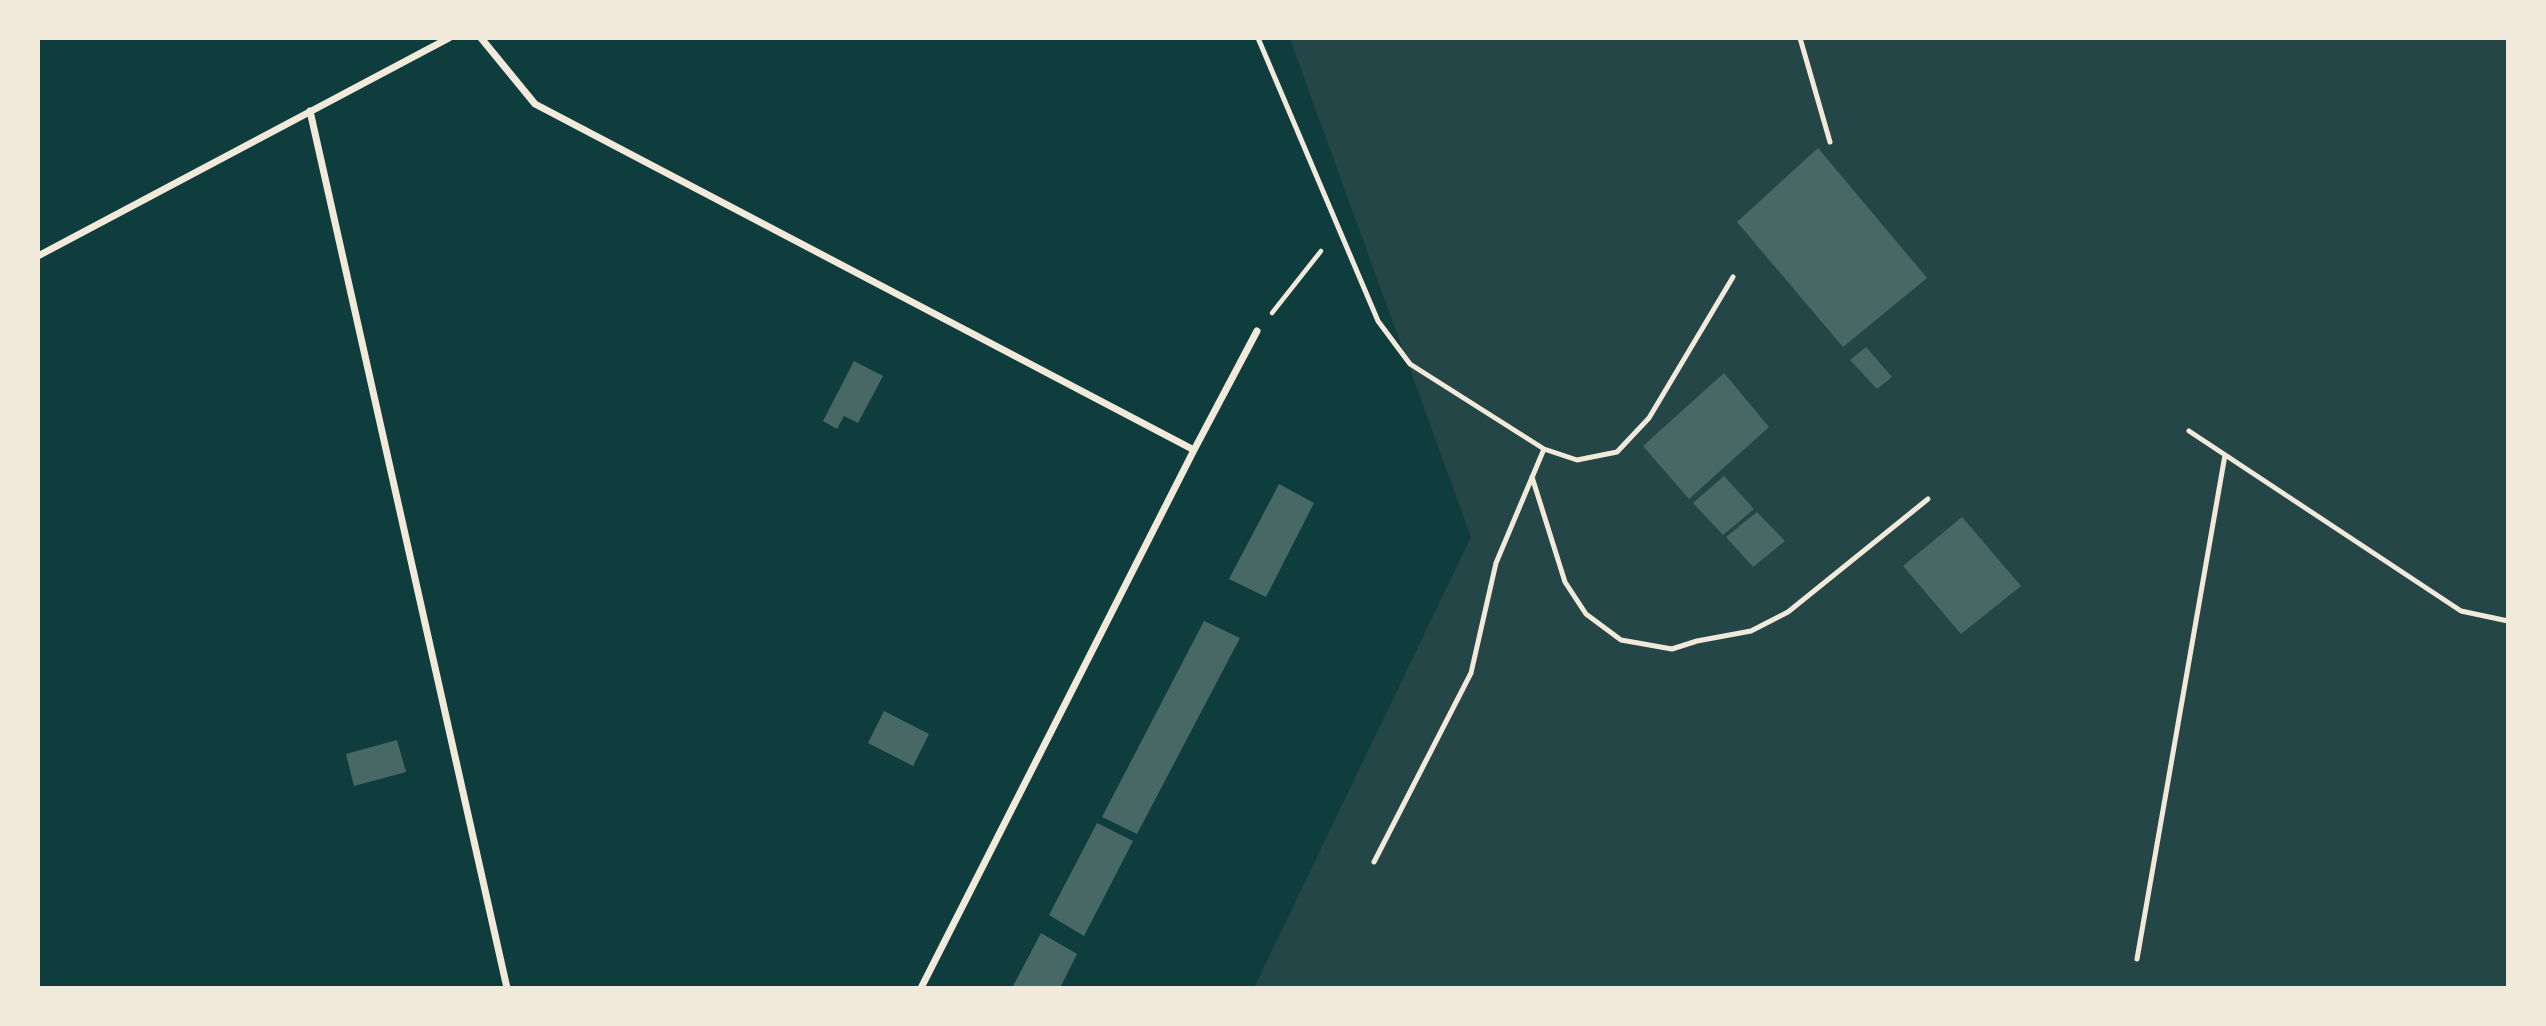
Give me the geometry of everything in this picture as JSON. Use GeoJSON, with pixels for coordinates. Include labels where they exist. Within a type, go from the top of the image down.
{"type":"FeatureCollection","features":[{"type":"Feature","properties":{"kind":"street"},"geometry":{"type":"LineString","coordinates":[[38,256],[449,38]]}},
{"type":"Feature","properties":{"kind":"street"},"geometry":{"type":"LineString","coordinates":[[481,38],[535,104],[1194,450]]}},
{"type":"Feature","properties":{"kind":"street"},"geometry":{"type":"LineString","coordinates":[[310,111],[507,988]]}},
{"type":"Feature","properties":{"kind":"street"},"geometry":{"type":"LineString","coordinates":[[920,988],[1257,331]]}},
{"type":"Feature","properties":{"kind":"lane"},"geometry":{"type":"LineString","coordinates":[[1258,38],[1378,321],[1410,364],[1544,449],[1577,460],[1617,452],[1649,418],[1733,277]]}},
{"type":"Feature","properties":{"kind":"lane"},"geometry":{"type":"LineString","coordinates":[[1800,38],[1830,142]]}},
{"type":"Feature","properties":{"kind":"lane"},"geometry":{"type":"LineString","coordinates":[[2189,431],[2461,611],[2508,621]]}},
{"type":"Feature","properties":{"kind":"lane"},"geometry":{"type":"LineString","coordinates":[[1374,862],[1471,673],[1496,564],[1544,449]]}},
{"type":"Feature","properties":{"kind":"lane"},"geometry":{"type":"LineString","coordinates":[[2137,959],[2225,455]]}},
{"type":"Feature","properties":{"kind":"lane"},"geometry":{"type":"LineString","coordinates":[[1532,477],[1565,582],[1586,614],[1621,640],[1672,649],[1697,641],[1751,631],[1788,612],[1928,499]]}},
{"type":"Feature","properties":{"kind":"path"},"geometry":{"type":"LineString","coordinates":[[1257,331],[1339,229]]}},
{"type":"Feature","properties":{"kind":"shaded area"},"geometry":{"type":"Polygon","coordinates":[[[1290,39],[2507,39],[2507,987],[1254,988],[1471,537],[1290,39]]]}},
{"type":"Feature","properties":{"kind":"building"},"geometry":{"type":"Polygon","coordinates":[[[1818,148],[1927,278],[1843,347],[1737,222],[1818,148]]]}},
{"type":"Feature","properties":{"kind":"building"},"geometry":{"type":"Polygon","coordinates":[[[1866,347],[1892,377],[1877,389],[1850,360],[1866,347]]]}},
{"type":"Feature","properties":{"kind":"building"},"geometry":{"type":"Polygon","coordinates":[[[854,361],[883,376],[858,423],[844,416],[837,429],[823,421],[854,361]]]}},
{"type":"Feature","properties":{"kind":"building"},"geometry":{"type":"Polygon","coordinates":[[[1724,373],[1769,427],[1689,499],[1643,446],[1724,373]]]}},
{"type":"Feature","properties":{"kind":"building"},"geometry":{"type":"Polygon","coordinates":[[[1724,476],[1754,509],[1723,535],[1693,503],[1724,476]]]}},
{"type":"Feature","properties":{"kind":"building"},"geometry":{"type":"Polygon","coordinates":[[[1279,484],[1314,503],[1266,597],[1229,579],[1279,484]]]}},
{"type":"Feature","properties":{"kind":"building"},"geometry":{"type":"Polygon","coordinates":[[[1757,512],[1785,541],[1753,567],[1726,537],[1757,512]]]}},
{"type":"Feature","properties":{"kind":"building"},"geometry":{"type":"Polygon","coordinates":[[[1962,517],[2021,586],[1961,634],[1903,566],[1962,517]]]}},
{"type":"Feature","properties":{"kind":"building"},"geometry":{"type":"Polygon","coordinates":[[[1204,621],[1240,638],[1137,834],[1102,817],[1204,621]]]}},
{"type":"Feature","properties":{"kind":"building"},"geometry":{"type":"Polygon","coordinates":[[[884,711],[929,734],[913,766],[868,743],[884,711]]]}},
{"type":"Feature","properties":{"kind":"building"},"geometry":{"type":"Polygon","coordinates":[[[397,740],[406,772],[354,786],[346,754],[397,740]]]}},
{"type":"Feature","properties":{"kind":"building"},"geometry":{"type":"Polygon","coordinates":[[[1097,823],[1133,841],[1084,936],[1049,915],[1097,823]]]}},
{"type":"Feature","properties":{"kind":"building"},"geometry":{"type":"Polygon","coordinates":[[[1041,933],[1077,954],[1060,988],[1012,988],[1041,933]]]}}]}
